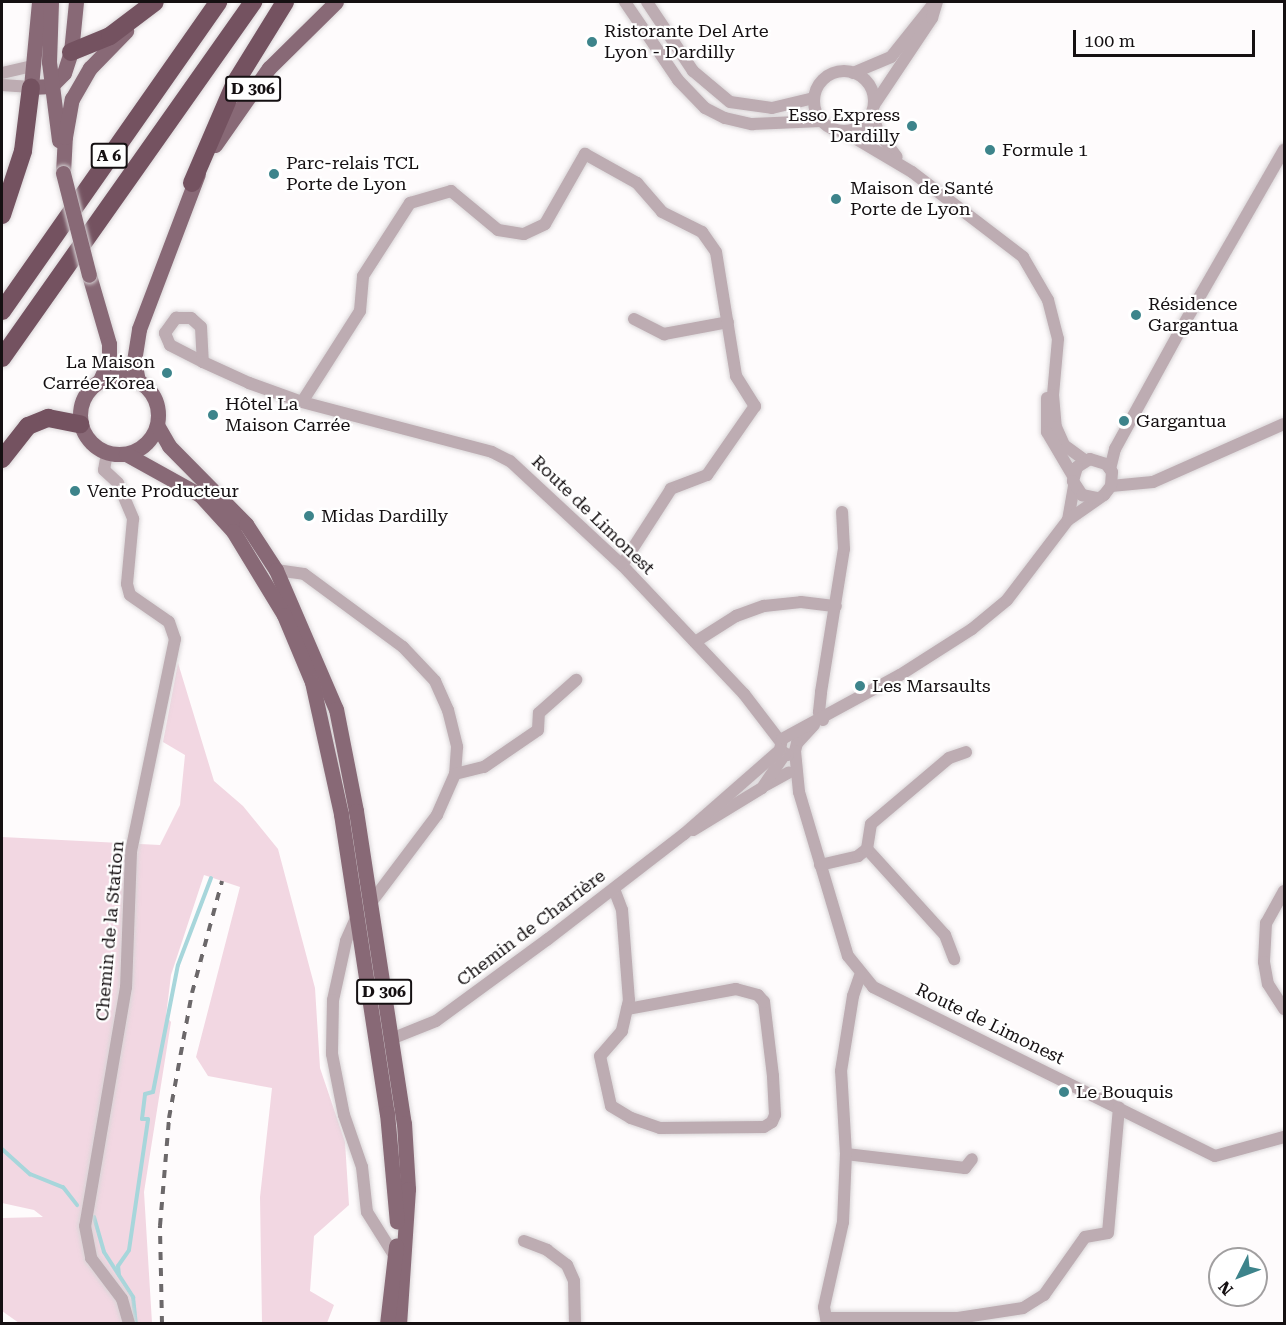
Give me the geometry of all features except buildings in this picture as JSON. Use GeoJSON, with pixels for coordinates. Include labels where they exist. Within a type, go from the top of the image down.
{"type":"FeatureCollection","features":[{"type":"Feature","properties":{"kind":"highway","name":"A 6"},"geometry":{"type":"LineString","coordinates":[[2,311],[218,2]]}},
{"type":"Feature","properties":{"kind":"highway","name":"A 6"},"geometry":{"type":"LineString","coordinates":[[2,358],[253,2]]}},
{"type":"Feature","properties":{"kind":"highway"},"geometry":{"type":"LineString","coordinates":[[192,183],[235,83],[285,2]]}},
{"type":"Feature","properties":{"kind":"highway"},"geometry":{"type":"LineString","coordinates":[[71,52],[104,39],[149,8]]}},
{"type":"Feature","properties":{"kind":"highway"},"geometry":{"type":"LineString","coordinates":[[2,215],[23,151],[31,87]]}},
{"type":"Feature","properties":{"kind":"highway"},"geometry":{"type":"LineString","coordinates":[[2,459],[28,426],[48,418],[80,424]]}},
{"type":"Feature","properties":{"kind":"main road"},"geometry":{"type":"LineString","coordinates":[[39,2],[31,87],[51,86],[64,73],[71,52],[75,2]]}},
{"type":"Feature","properties":{"kind":"main road"},"geometry":{"type":"LineString","coordinates":[[51,2],[49,62],[63,173],[109,344],[108,360],[100,380],[82,399],[80,424],[90,442],[107,453],[126,454],[146,444],[157,425],[155,400],[138,381],[119,376],[100,380]]}},
{"type":"Feature","properties":{"kind":"main road","name":"D 306"},"geometry":{"type":"LineString","coordinates":[[138,381],[134,361],[139,329],[192,183],[262,77],[336,2]]}},
{"type":"Feature","properties":{"kind":"main road"},"geometry":{"type":"LineString","coordinates":[[63,173],[67,118],[80,85],[100,56],[149,8]]}},
{"type":"Feature","properties":{"kind":"main road"},"geometry":{"type":"LineString","coordinates":[[32,66],[49,62],[71,52]]}},
{"type":"Feature","properties":{"kind":"main road","name":"D 306"},"geometry":{"type":"LineString","coordinates":[[157,425],[169,446],[246,524],[276,570],[336,709],[370,904],[404,1123],[408,1189],[399,1323]]}},
{"type":"Feature","properties":{"kind":"main road","name":"D 306"},"geometry":{"type":"LineString","coordinates":[[126,454],[177,481],[214,508],[233,531],[284,615],[321,715],[357,916],[387,1113],[397,1212],[396,1258],[387,1323]]}},
{"type":"Feature","properties":{"kind":"street"},"geometry":{"type":"LineString","coordinates":[[625,2],[685,90],[705,108],[725,118],[752,124],[822,121],[912,172],[1023,257],[1048,300],[1058,339],[1055,378],[1056,427],[1064,445],[1138,482]]}},
{"type":"Feature","properties":{"kind":"street"},"geometry":{"type":"LineString","coordinates":[[647,2],[693,71],[730,102],[772,108],[814,98],[827,76],[842,71],[854,73],[869,85],[873,109],[885,142],[912,172]]}},
{"type":"Feature","properties":{"kind":"street"},"geometry":{"type":"LineString","coordinates":[[843,131],[860,127],[873,109],[932,18],[936,2]]}},
{"type":"Feature","properties":{"kind":"street"},"geometry":{"type":"LineString","coordinates":[[854,73],[891,57],[936,2]]}},
{"type":"Feature","properties":{"kind":"street"},"geometry":{"type":"LineString","coordinates":[[2,73],[32,66]]}},
{"type":"Feature","properties":{"kind":"street"},"geometry":{"type":"LineString","coordinates":[[2,85],[31,87]]}},
{"type":"Feature","properties":{"kind":"street"},"geometry":{"type":"LineString","coordinates":[[814,98],[822,121]]}},
{"type":"Feature","properties":{"kind":"street"},"geometry":{"type":"LineString","coordinates":[[1112,486],[1111,470],[1115,449],[1284,150]]}},
{"type":"Feature","properties":{"kind":"street"},"geometry":{"type":"LineString","coordinates":[[302,402],[360,311],[363,276],[410,203],[451,190],[498,230],[524,234],[545,224],[585,154],[637,183],[662,212],[702,232],[716,252],[736,376],[755,406],[707,475],[671,489],[622,565]]}},
{"type":"Feature","properties":{"kind":"street"},"geometry":{"type":"LineString","coordinates":[[634,319],[664,334],[728,322]]}},
{"type":"Feature","properties":{"kind":"street","name":"Route de Limonest"},"geometry":{"type":"LineString","coordinates":[[203,362],[302,402],[501,456],[527,472],[622,565],[788,746],[834,917],[860,976],[873,987],[1215,1156],[1284,1137]]}},
{"type":"Feature","properties":{"kind":"street"},"geometry":{"type":"LineString","coordinates":[[1055,378],[1047,399],[1045,423],[1060,458],[1087,497],[1098,498],[1112,486],[1153,482],[1284,424]]}},
{"type":"Feature","properties":{"kind":"street"},"geometry":{"type":"LineString","coordinates":[[1074,481],[1090,459],[1115,449]]}},
{"type":"Feature","properties":{"kind":"street","name":"Chemin de la Station"},"geometry":{"type":"LineString","coordinates":[[107,453],[104,470],[118,483],[133,519],[127,584],[130,595],[169,622],[175,639],[131,852],[126,987],[85,1226],[91,1258],[122,1299],[129,1323]]}},
{"type":"Feature","properties":{"kind":"street","name":"Chemin de Charrière"},"geometry":{"type":"LineString","coordinates":[[1068,520],[1074,481]]}},
{"type":"Feature","properties":{"kind":"street","name":"Chemin de Charrière"},"geometry":{"type":"LineString","coordinates":[[391,1039],[436,1021],[614,889],[818,722],[991,615],[1021,585],[1068,520],[1098,498]]}},
{"type":"Feature","properties":{"kind":"street"},"geometry":{"type":"LineString","coordinates":[[818,722],[844,549],[843,512]]}},
{"type":"Feature","properties":{"kind":"street"},"geometry":{"type":"LineString","coordinates":[[276,570],[304,574],[419,661],[435,681],[448,710],[457,747],[455,774],[437,815],[370,904]]}},
{"type":"Feature","properties":{"kind":"street"},"geometry":{"type":"LineString","coordinates":[[695,642],[736,616],[764,606],[801,602],[836,606]]}},
{"type":"Feature","properties":{"kind":"street"},"geometry":{"type":"LineString","coordinates":[[455,774],[484,767],[538,730],[539,713],[576,680]]}},
{"type":"Feature","properties":{"kind":"street","name":"Route de Limonest"},"geometry":{"type":"LineString","coordinates":[[788,746],[789,772],[799,792]]}},
{"type":"Feature","properties":{"kind":"street","name":"Chemin de Charrière"},"geometry":{"type":"LineString","coordinates":[[762,788],[788,746]]}},
{"type":"Feature","properties":{"kind":"street"},"geometry":{"type":"LineString","coordinates":[[820,865],[858,856],[867,849],[871,824],[949,758],[966,752]]}},
{"type":"Feature","properties":{"kind":"street","name":"Chemin de Charrière"},"geometry":{"type":"LineString","coordinates":[[684,834],[789,772]]}},
{"type":"Feature","properties":{"kind":"street"},"geometry":{"type":"LineString","coordinates":[[867,849],[945,935],[954,959]]}},
{"type":"Feature","properties":{"kind":"street"},"geometry":{"type":"LineString","coordinates":[[614,889],[622,910],[627,1009],[622,1031],[600,1056],[606,1093],[615,1110],[660,1128],[764,1127],[772,1122],[775,1115],[773,1076],[764,1002],[759,995],[736,989],[627,1009]]}},
{"type":"Feature","properties":{"kind":"street"},"geometry":{"type":"LineString","coordinates":[[1284,891],[1266,923],[1264,962],[1268,984],[1284,1009]]}},
{"type":"Feature","properties":{"kind":"street"},"geometry":{"type":"LineString","coordinates":[[357,916],[346,941],[333,1000],[332,1054],[344,1116],[362,1167],[367,1212],[396,1258]]}},
{"type":"Feature","properties":{"kind":"street"},"geometry":{"type":"LineString","coordinates":[[860,976],[853,996],[841,1071],[846,1154],[843,1222],[824,1307],[826,1321],[968,1317],[1023,1308],[1044,1295],[1085,1236],[1108,1233],[1119,1107]]}},
{"type":"Feature","properties":{"kind":"street"},"geometry":{"type":"LineString","coordinates":[[846,1154],[965,1168],[972,1159]]}},
{"type":"Feature","properties":{"kind":"street"},"geometry":{"type":"LineString","coordinates":[[524,1241],[547,1250],[567,1265],[574,1281],[575,1323]]}},
{"type":"Feature","properties":{"kind":"shaded area"},"geometry":{"type":"Polygon","coordinates":[[[178,663],[214,781],[243,806],[278,849],[315,988],[320,1068],[345,1142],[349,1205],[314,1236],[310,1291],[334,1305],[327,1323],[262,1323],[260,1197],[272,1088],[208,1076],[196,1057],[240,887],[204,875],[171,975],[166,1016],[171,1022],[144,1192],[152,1323],[19,1323],[2,1311],[2,1218],[43,1217],[34,1210],[2,1203],[2,837],[160,845],[180,805],[185,755],[163,742],[178,663]]]}},
{"type":"Feature","properties":{"kind":"waterway"},"geometry":{"type":"LineString","coordinates":[[119,1275],[118,1266],[129,1250],[148,1119],[142,1119],[145,1094],[153,1092],[178,965],[211,878]]}},
{"type":"Feature","properties":{"kind":"waterway"},"geometry":{"type":"LineString","coordinates":[[2,1149],[30,1174],[63,1187],[77,1205]]}},
{"type":"Feature","properties":{"kind":"waterway"},"geometry":{"type":"LineString","coordinates":[[94,1217],[104,1252],[133,1297],[136,1324]]}},
{"type":"Feature","properties":{"kind":"railway"},"geometry":{"type":"LineString","coordinates":[[162,1324],[160,1226],[169,1118],[192,993],[222,881]]}},
{"type":"Feature","properties":{"kind":"place","name":"Ristorante Del Arte Lyon - Dardilly"},"geometry":{"type":"Point","coordinates":[592,42]}},
{"type":"Feature","properties":{"kind":"place","name":"Esso Express Dardilly"},"geometry":{"type":"Point","coordinates":[912,126]}},
{"type":"Feature","properties":{"kind":"place","name":"Formule 1"},"geometry":{"type":"Point","coordinates":[990,150]}},
{"type":"Feature","properties":{"kind":"place","name":"Parc-relais TCL Porte de Lyon"},"geometry":{"type":"Point","coordinates":[274,174]}},
{"type":"Feature","properties":{"kind":"place","name":"Maison de Santé Porte de Lyon"},"geometry":{"type":"Point","coordinates":[836,199]}},
{"type":"Feature","properties":{"kind":"place","name":"Résidence Gargantua"},"geometry":{"type":"Point","coordinates":[1136,315]}},
{"type":"Feature","properties":{"kind":"place","name":"La Maison Carrée Korea"},"geometry":{"type":"Point","coordinates":[167,373]}},
{"type":"Feature","properties":{"kind":"place","name":"Hôtel La Maison Carrée"},"geometry":{"type":"Point","coordinates":[213,415]}},
{"type":"Feature","properties":{"kind":"place","name":"Gargantua"},"geometry":{"type":"Point","coordinates":[1124,421]}},
{"type":"Feature","properties":{"kind":"place","name":"Vente Producteur"},"geometry":{"type":"Point","coordinates":[75,491]}},
{"type":"Feature","properties":{"kind":"place","name":"Midas Dardilly"},"geometry":{"type":"Point","coordinates":[309,516]}},
{"type":"Feature","properties":{"kind":"place","name":"Les Marsaults"},"geometry":{"type":"Point","coordinates":[860,686]}},
{"type":"Feature","properties":{"kind":"place","name":"Le Bouquis"},"geometry":{"type":"Point","coordinates":[1064,1092]}}]}
